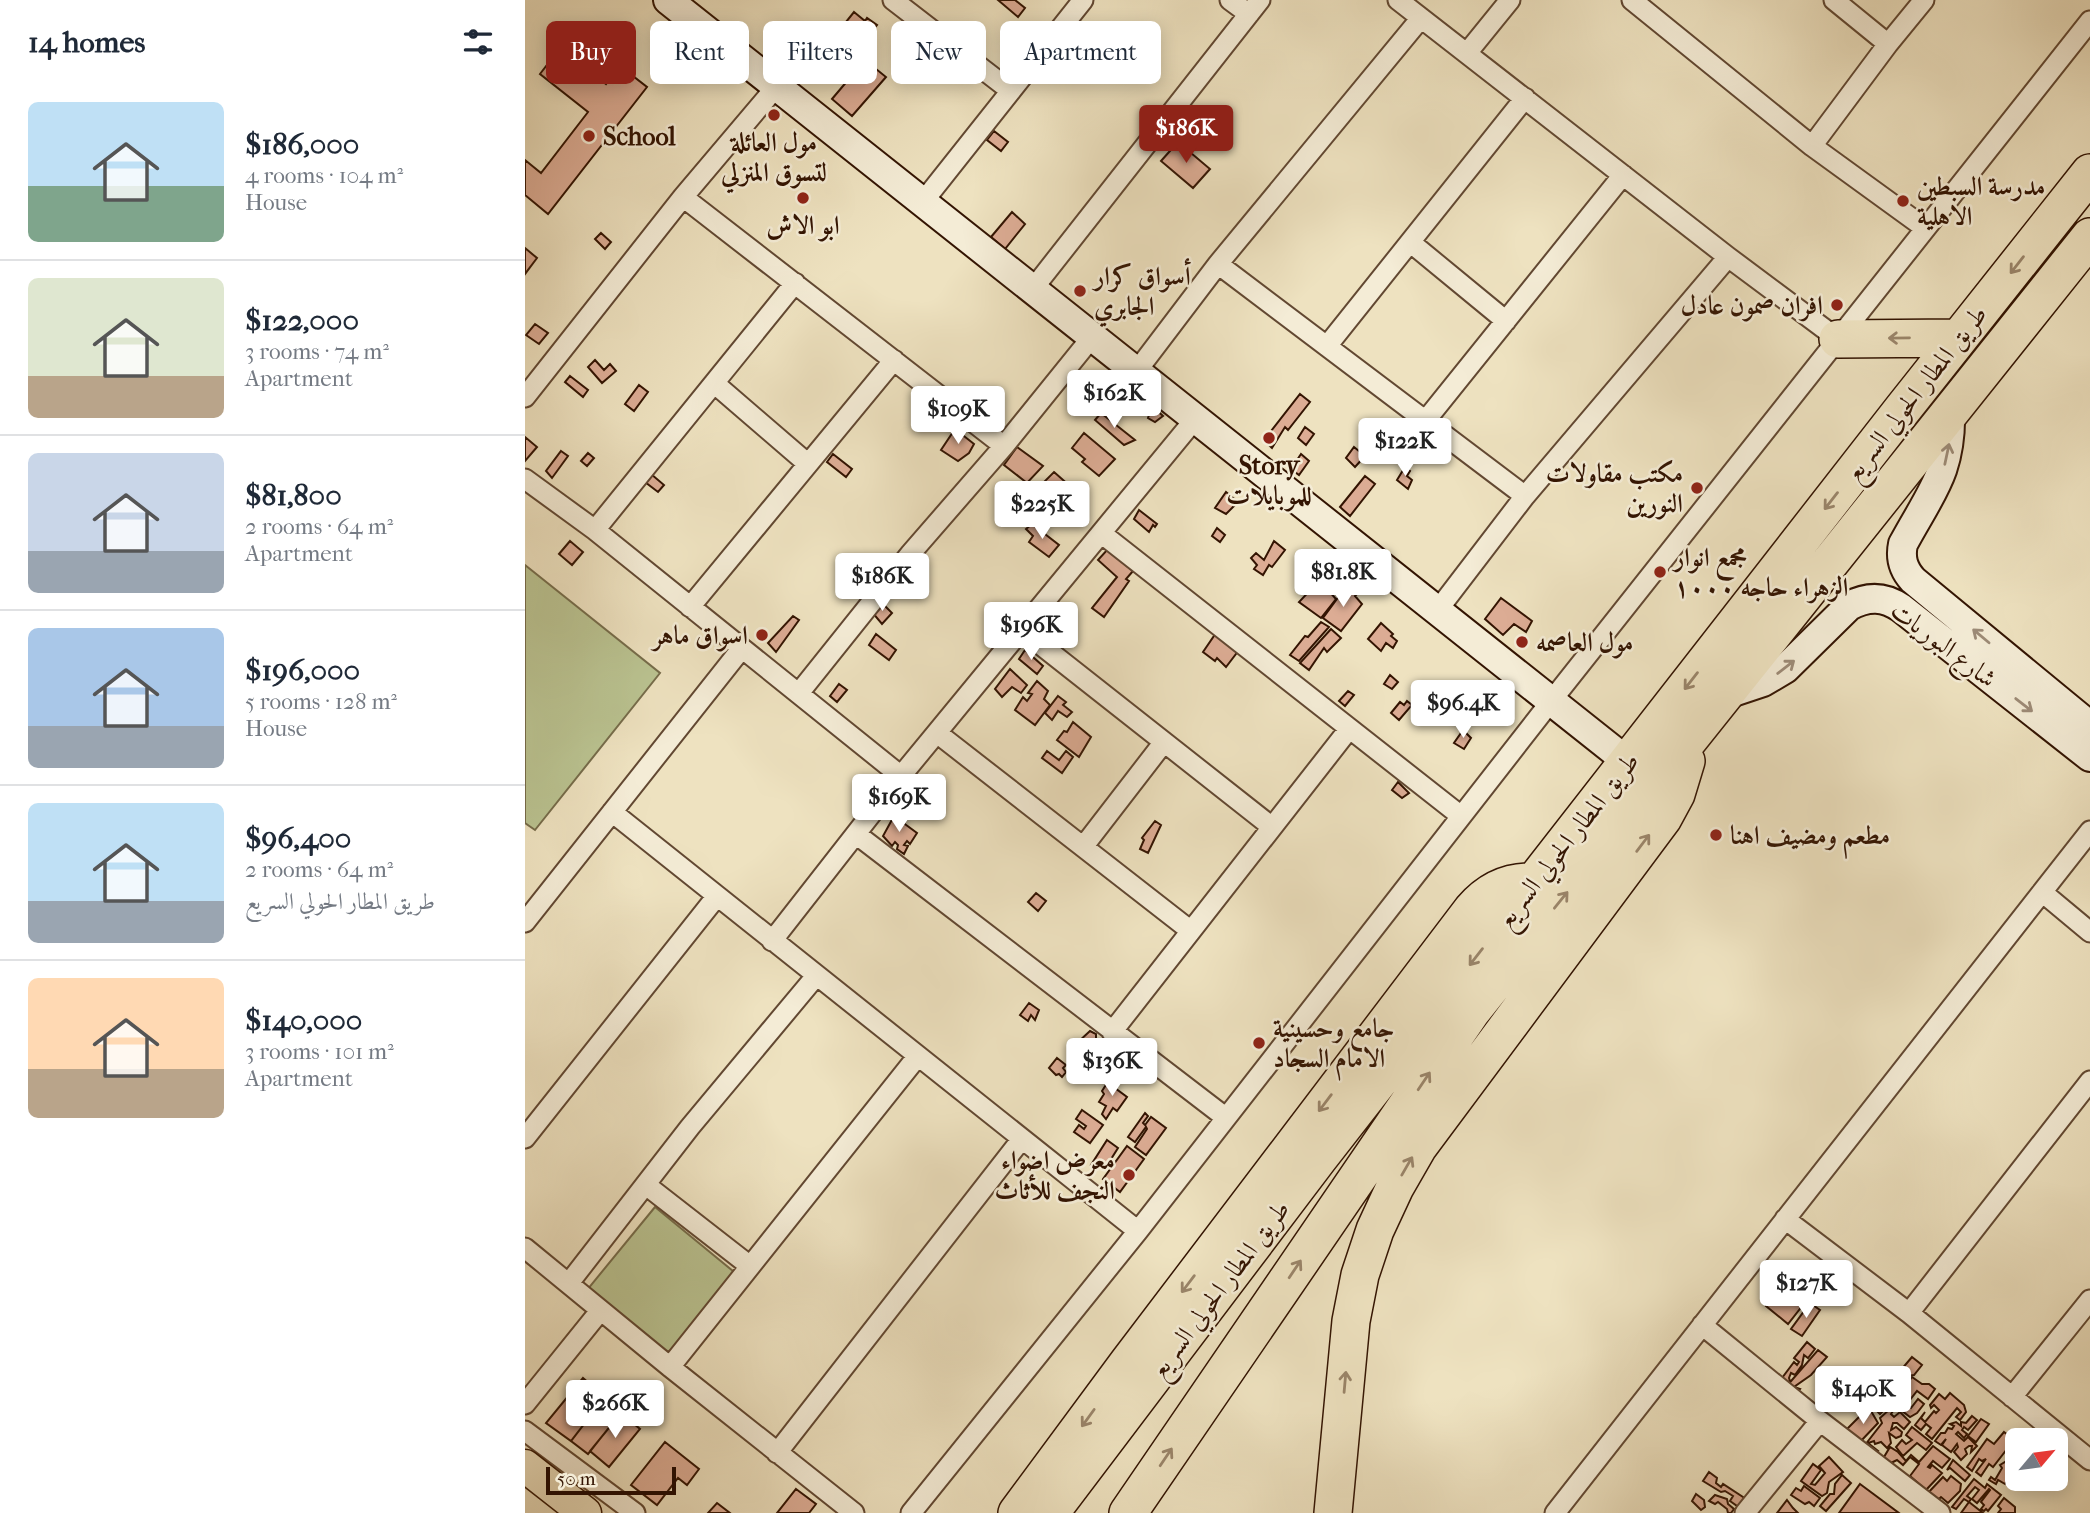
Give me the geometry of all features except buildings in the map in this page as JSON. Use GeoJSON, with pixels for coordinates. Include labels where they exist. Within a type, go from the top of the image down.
{"type":"FeatureCollection","features":[{"type":"Feature","properties":{"kind":"highway","name":"طريق المطار الحولي السريع"},"geometry":{"type":"LineString","coordinates":[[1050,1513],[1318,1159],[2090,173]]}},
{"type":"Feature","properties":{"kind":"highway","name":"طريق المطار الحولي السريع"},"geometry":{"type":"LineString","coordinates":[[1128,1513],[1471,1012],[2090,237]]}},
{"type":"Feature","properties":{"kind":"highway"},"geometry":{"type":"LineString","coordinates":[[1838,339],[1959,338]]}},
{"type":"Feature","properties":{"kind":"highway"},"geometry":{"type":"LineString","coordinates":[[1333,1513],[1351,1321],[1360,1275],[1375,1230],[1418,1147],[1663,818],[1676,794],[1685,768],[1689,740]]}},
{"type":"Feature","properties":{"kind":"highway"},"geometry":{"type":"LineString","coordinates":[[1017,1513],[1472,910],[1489,893],[1499,888],[1534,882]]}},
{"type":"Feature","properties":{"kind":"main road"},"geometry":{"type":"LineString","coordinates":[[525,1466],[586,1513]]}},
{"type":"Feature","properties":{"kind":"main road"},"geometry":{"type":"LineString","coordinates":[[525,1491],[553,1513]]}},
{"type":"Feature","properties":{"kind":"street"},"geometry":{"type":"LineString","coordinates":[[667,0],[1627,762]]}},
{"type":"Feature","properties":{"kind":"street"},"geometry":{"type":"LineString","coordinates":[[922,203],[1083,0]]}},
{"type":"Feature","properties":{"kind":"street"},"geometry":{"type":"LineString","coordinates":[[1032,290],[1254,7],[1230,0]]}},
{"type":"Feature","properties":{"kind":"street"},"geometry":{"type":"LineString","coordinates":[[1398,0],[1728,257],[1838,339]]}},
{"type":"Feature","properties":{"kind":"street"},"geometry":{"type":"LineString","coordinates":[[1467,53],[1510,0]]}},
{"type":"Feature","properties":{"kind":"street"},"geometry":{"type":"LineString","coordinates":[[1632,0],[1812,146],[1925,228]]}},
{"type":"Feature","properties":{"kind":"street"},"geometry":{"type":"LineString","coordinates":[[1834,0],[1888,44]]}},
{"type":"Feature","properties":{"kind":"street"},"geometry":{"type":"LineString","coordinates":[[1812,146],[1923,0]]}},
{"type":"Feature","properties":{"kind":"street"},"geometry":{"type":"LineString","coordinates":[[904,3],[1011,91]]}},
{"type":"Feature","properties":{"kind":"street"},"geometry":{"type":"LineString","coordinates":[[1136,372],[1218,264],[1421,18]]}},
{"type":"Feature","properties":{"kind":"street"},"geometry":{"type":"LineString","coordinates":[[911,1513],[1138,1231],[1552,700],[2090,21]]}},
{"type":"Feature","properties":{"kind":"street"},"geometry":{"type":"LineString","coordinates":[[525,397],[683,197],[776,87]]}},
{"type":"Feature","properties":{"kind":"street"},"geometry":{"type":"LineString","coordinates":[[1327,346],[1525,98]]}},
{"type":"Feature","properties":{"kind":"street"},"geometry":{"type":"LineString","coordinates":[[1426,420],[1623,175]]}},
{"type":"Feature","properties":{"kind":"street"},"geometry":{"type":"LineString","coordinates":[[683,197],[1004,446]]}},
{"type":"Feature","properties":{"kind":"street"},"geometry":{"type":"LineString","coordinates":[[1410,242],[1506,321]]}},
{"type":"Feature","properties":{"kind":"street"},"geometry":{"type":"LineString","coordinates":[[1437,611],[1525,496],[1728,257]]}},
{"type":"Feature","properties":{"kind":"street"},"geometry":{"type":"LineString","coordinates":[[1218,264],[1525,496]]}},
{"type":"Feature","properties":{"kind":"street"},"geometry":{"type":"LineString","coordinates":[[595,530],[795,283]]}},
{"type":"Feature","properties":{"kind":"street"},"geometry":{"type":"LineString","coordinates":[[799,693],[911,553],[1004,446],[1092,337]]}},
{"type":"Feature","properties":{"kind":"street"},"geometry":{"type":"LineString","coordinates":[[690,607],[894,360]]}},
{"type":"Feature","properties":{"kind":"street"},"geometry":{"type":"LineString","coordinates":[[715,383],[808,464]]}},
{"type":"Feature","properties":{"kind":"street","name":"شارع البوريات"},"geometry":{"type":"LineString","coordinates":[[1950,410],[1951,438],[1944,467],[1903,544],[1904,567],[1913,580],[2090,726]]}},
{"type":"Feature","properties":{"kind":"street"},"geometry":{"type":"LineString","coordinates":[[772,941],[901,776],[1195,419]]}},
{"type":"Feature","properties":{"kind":"street"},"geometry":{"type":"LineString","coordinates":[[525,479],[595,530],[901,776]]}},
{"type":"Feature","properties":{"kind":"street"},"geometry":{"type":"LineString","coordinates":[[1101,533],[1461,816]]}},
{"type":"Feature","properties":{"kind":"street","name":"شارع البوريات"},"geometry":{"type":"LineString","coordinates":[[1724,695],[1763,682],[1786,669],[1849,606],[1859,600],[1881,598],[1902,608],[2090,757]]}},
{"type":"Feature","properties":{"kind":"street"},"geometry":{"type":"LineString","coordinates":[[1022,629],[1272,827]]}},
{"type":"Feature","properties":{"kind":"street"},"geometry":{"type":"LineString","coordinates":[[525,922],[742,648]]}},
{"type":"Feature","properties":{"kind":"street"},"geometry":{"type":"LineString","coordinates":[[1112,1031],[1349,729]]}},
{"type":"Feature","properties":{"kind":"street"},"geometry":{"type":"LineString","coordinates":[[937,733],[1191,931]]}},
{"type":"Feature","properties":{"kind":"street"},"geometry":{"type":"LineString","coordinates":[[1083,847],[1164,743]]}},
{"type":"Feature","properties":{"kind":"street"},"geometry":{"type":"LineString","coordinates":[[612,812],[1138,1231]]}},
{"type":"Feature","properties":{"kind":"street"},"geometry":{"type":"LineString","coordinates":[[1555,1513],[2090,831]]}},
{"type":"Feature","properties":{"kind":"street"},"geometry":{"type":"LineString","coordinates":[[856,834],[1225,1117]]}},
{"type":"Feature","properties":{"kind":"street"},"geometry":{"type":"LineString","coordinates":[[2042,892],[2090,932]]}},
{"type":"Feature","properties":{"kind":"street"},"geometry":{"type":"LineString","coordinates":[[525,1138],[717,896]]}},
{"type":"Feature","properties":{"kind":"street"},"geometry":{"type":"LineString","coordinates":[[569,1283],[690,1127],[816,976]]}},
{"type":"Feature","properties":{"kind":"street"},"geometry":{"type":"LineString","coordinates":[[670,1367],[917,1056]]}},
{"type":"Feature","properties":{"kind":"street"},"geometry":{"type":"LineString","coordinates":[[1909,1313],[2088,1090]]}},
{"type":"Feature","properties":{"kind":"street"},"geometry":{"type":"LineString","coordinates":[[778,1453],[1021,1140]]}},
{"type":"Feature","properties":{"kind":"street"},"geometry":{"type":"LineString","coordinates":[[646,1185],[750,1266]]}},
{"type":"Feature","properties":{"kind":"street"},"geometry":{"type":"LineString","coordinates":[[1785,1219],[1909,1313],[2090,1460]]}},
{"type":"Feature","properties":{"kind":"street"},"geometry":{"type":"LineString","coordinates":[[525,1248],[600,1311],[855,1513]]}},
{"type":"Feature","properties":{"kind":"street"},"geometry":{"type":"LineString","coordinates":[[2012,1397],[2090,1300]]}},
{"type":"Feature","properties":{"kind":"street"},"geometry":{"type":"LineString","coordinates":[[525,1404],[600,1311]]}},
{"type":"Feature","properties":{"kind":"street"},"geometry":{"type":"LineString","coordinates":[[1702,1325],[1820,1421],[1940,1513]]}},
{"type":"Feature","properties":{"kind":"street"},"geometry":{"type":"LineString","coordinates":[[1745,1513],[1820,1421]]}},
{"type":"Feature","properties":{"kind":"street"},"geometry":{"type":"LineString","coordinates":[[525,1431],[635,1513]]}},
{"type":"Feature","properties":{"kind":"green space"},"geometry":{"type":"Polygon","coordinates":[[[525,565],[660,673],[535,830],[525,823],[525,565]]]}},
{"type":"Feature","properties":{"kind":"green space"},"geometry":{"type":"Polygon","coordinates":[[[655,1207],[739,1276],[671,1359],[587,1290],[655,1207]]]}},
{"type":"Feature","properties":{"kind":"place","name":"مول العائلة لتسوق المنزلي"},"geometry":{"type":"Point","coordinates":[774,115]}},
{"type":"Feature","properties":{"kind":"place","name":"School"},"geometry":{"type":"Point","coordinates":[589,136]}},
{"type":"Feature","properties":{"kind":"place","name":"ابو الاش"},"geometry":{"type":"Point","coordinates":[803,198]}},
{"type":"Feature","properties":{"kind":"place","name":"مدرسة السبطين الاهلية"},"geometry":{"type":"Point","coordinates":[1903,201]}},
{"type":"Feature","properties":{"kind":"place","name":"أسواق كرار الجابري"},"geometry":{"type":"Point","coordinates":[1080,291]}},
{"type":"Feature","properties":{"kind":"place","name":"افران صمون عادل"},"geometry":{"type":"Point","coordinates":[1837,305]}},
{"type":"Feature","properties":{"kind":"place","name":"Story للموبايلات"},"geometry":{"type":"Point","coordinates":[1269,438]}},
{"type":"Feature","properties":{"kind":"place","name":"مكتب مقاولات النورين"},"geometry":{"type":"Point","coordinates":[1697,488]}},
{"type":"Feature","properties":{"kind":"place","name":"مجمع انوار الزهراء حاجه ١٠٠٠"},"geometry":{"type":"Point","coordinates":[1660,572]}},
{"type":"Feature","properties":{"kind":"place","name":"اسواق ماهر"},"geometry":{"type":"Point","coordinates":[762,635]}},
{"type":"Feature","properties":{"kind":"place","name":"مول العاصمه"},"geometry":{"type":"Point","coordinates":[1522,642]}},
{"type":"Feature","properties":{"kind":"place","name":"مطعم ومضيف اهنا"},"geometry":{"type":"Point","coordinates":[1716,835]}},
{"type":"Feature","properties":{"kind":"place","name":"جامع وحسينية الامام السجاد"},"geometry":{"type":"Point","coordinates":[1259,1043]}},
{"type":"Feature","properties":{"kind":"place","name":"معرض اضواء النجف للأثاث"},"geometry":{"type":"Point","coordinates":[1129,1175]}}]}
